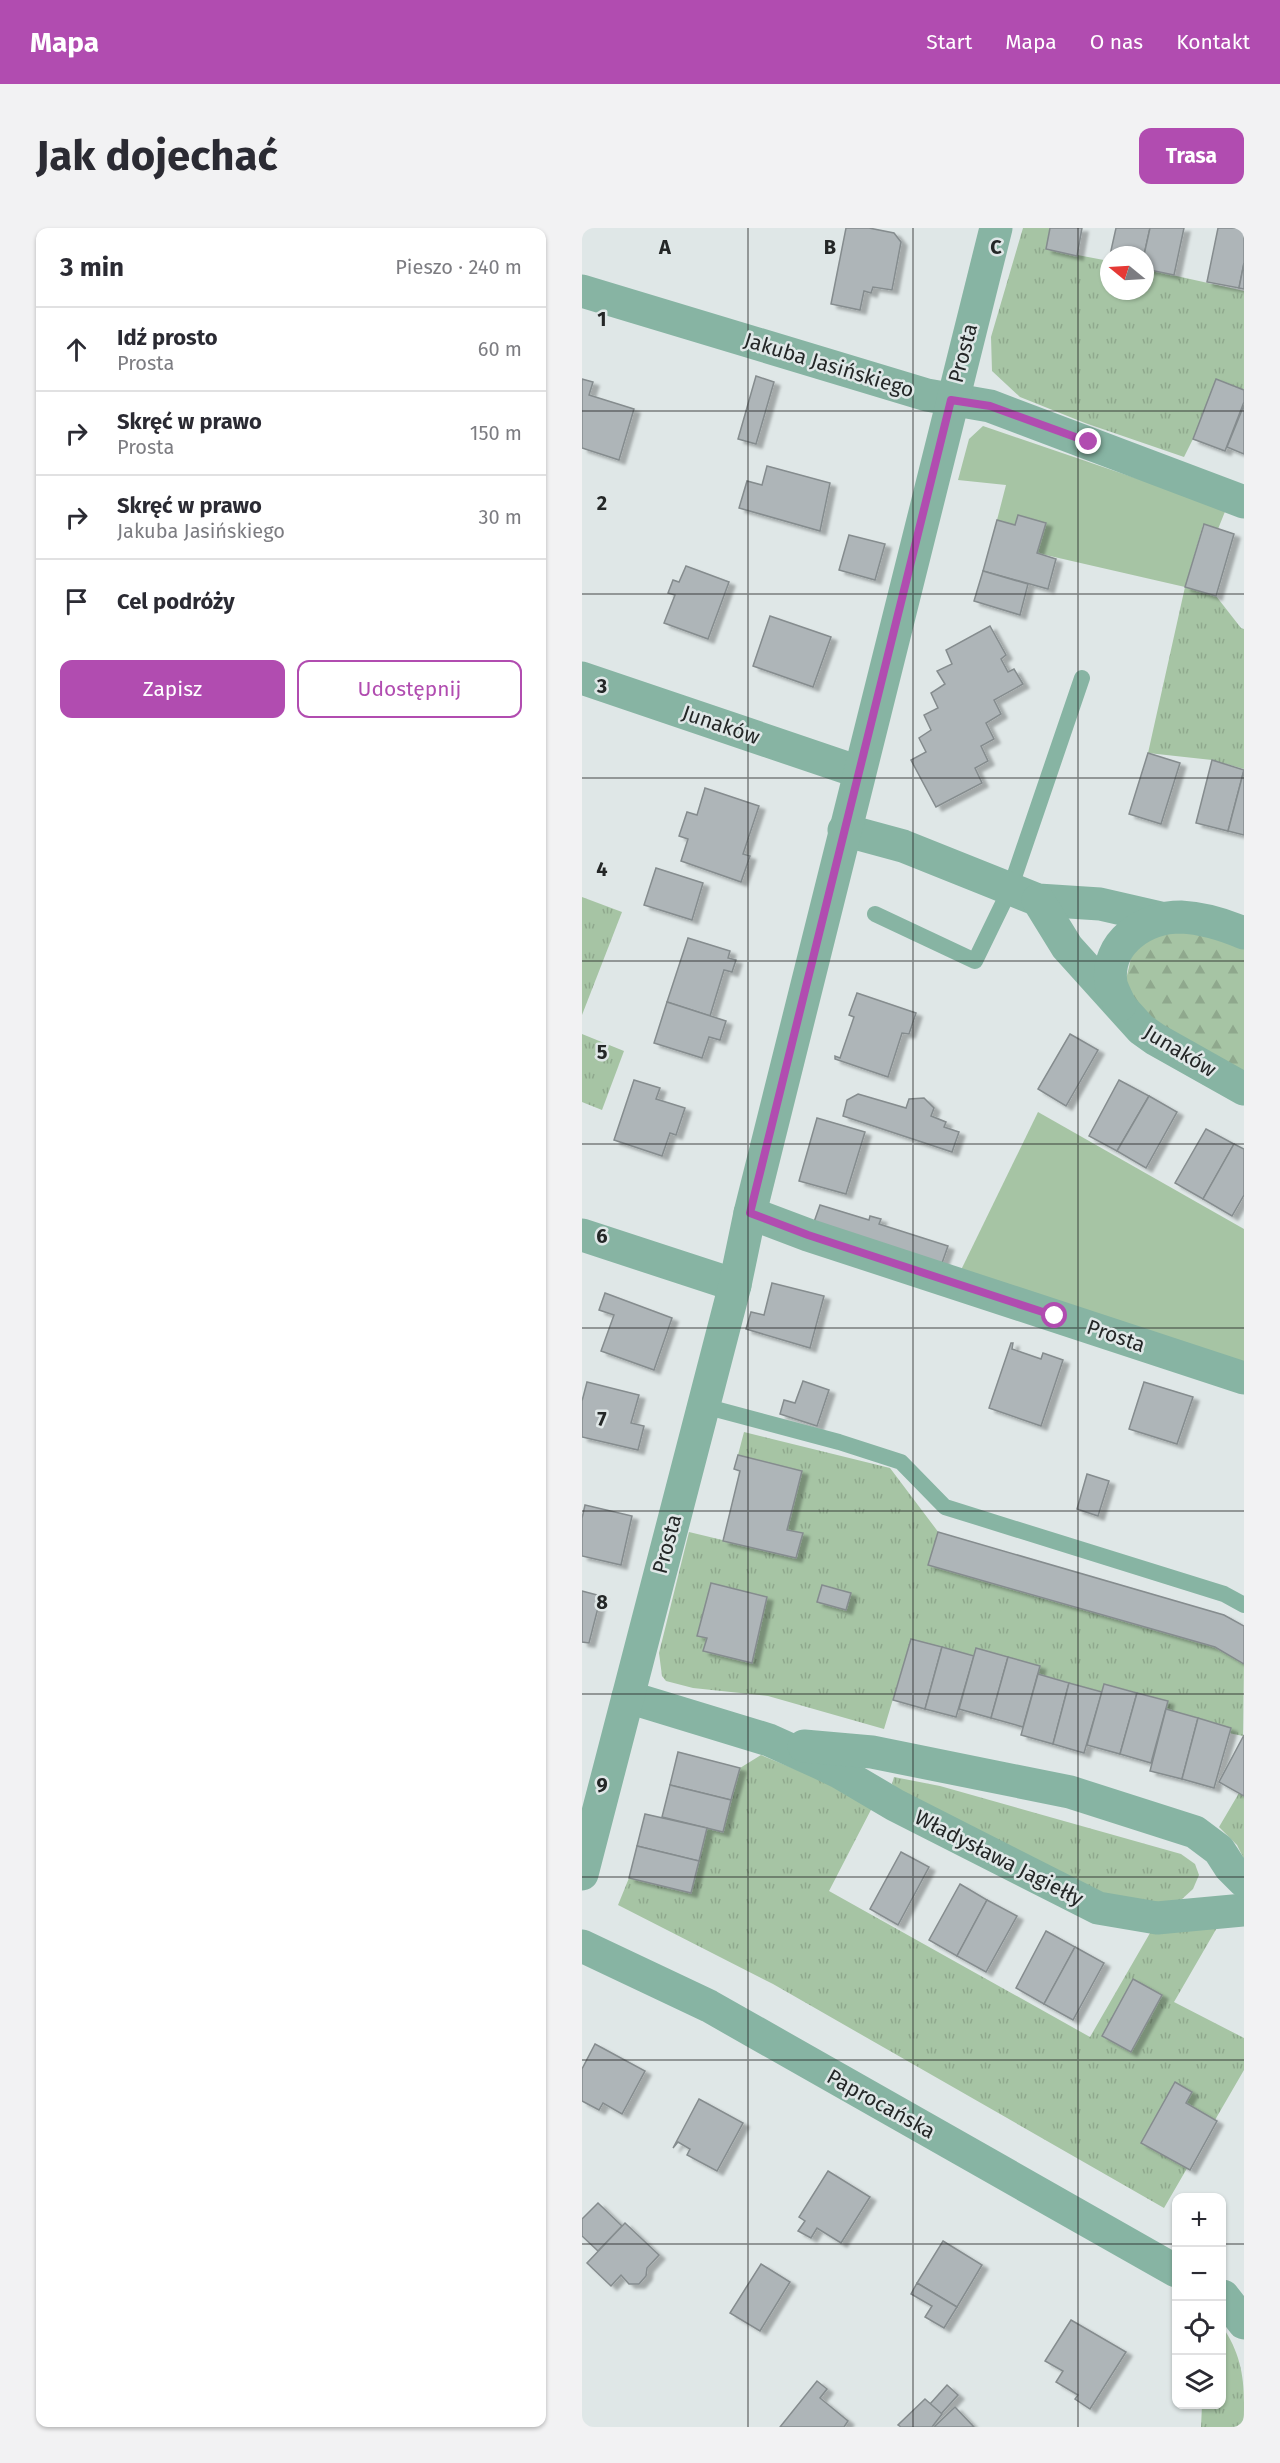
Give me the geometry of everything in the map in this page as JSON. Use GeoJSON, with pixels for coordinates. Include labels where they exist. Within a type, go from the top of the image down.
{"type":"FeatureCollection","features":[{"type":"Feature","properties":{"kind":"street","name":"Prosta"},"geometry":{"type":"LineString","coordinates":[[582,1874],[735,1285],[750,1213],[844,830],[996,228]]}},
{"type":"Feature","properties":{"kind":"street","name":"Jakuba Jasińskiego"},"geometry":{"type":"LineString","coordinates":[[582,291],[927,395],[990,406],[1244,502]]}},
{"type":"Feature","properties":{"kind":"street","name":"Junaków"},"geometry":{"type":"LineString","coordinates":[[582,678],[860,772]]}},
{"type":"Feature","properties":{"kind":"street","name":"Junaków"},"geometry":{"type":"LineString","coordinates":[[844,830],[903,846],[1024,894],[1100,904],[1161,918],[1182,917],[1199,920],[1244,933]]}},
{"type":"Feature","properties":{"kind":"street","name":"Junaków"},"geometry":{"type":"LineString","coordinates":[[1024,894],[1067,947],[1141,1029],[1244,1089]]}},
{"type":"Feature","properties":{"kind":"street","name":"Junaków"},"geometry":{"type":"LineString","coordinates":[[1120,1007],[1111,983],[1112,964],[1116,951],[1134,930],[1161,918]]}},
{"type":"Feature","properties":{"kind":"street","name":"Prosta"},"geometry":{"type":"LineString","coordinates":[[750,1213],[819,1239],[1244,1378]]}},
{"type":"Feature","properties":{"kind":"street"},"geometry":{"type":"LineString","coordinates":[[582,1235],[735,1285]]}},
{"type":"Feature","properties":{"kind":"street","name":"Władysława Jagiełły"},"geometry":{"type":"LineString","coordinates":[[628,1697],[769,1740],[823,1749],[873,1752],[1070,1792],[1195,1832],[1219,1850],[1230,1867],[1244,1881]]}},
{"type":"Feature","properties":{"kind":"street","name":"Władysława Jagiełły"},"geometry":{"type":"LineString","coordinates":[[769,1740],[839,1772],[895,1804],[1098,1908],[1157,1918],[1244,1910]]}},
{"type":"Feature","properties":{"kind":"street","name":"Paprocańska"},"geometry":{"type":"LineString","coordinates":[[582,1946],[709,2006],[1172,2269]]}},
{"type":"Feature","properties":{"kind":"street"},"geometry":{"type":"LineString","coordinates":[[1229,2300],[1244,2323]]}},
{"type":"Feature","properties":{"kind":"lane"},"geometry":{"type":"LineString","coordinates":[[875,914],[975,961],[1024,894],[1082,678]]}},
{"type":"Feature","properties":{"kind":"lane"},"geometry":{"type":"LineString","coordinates":[[704,1406],[839,1442],[901,1462],[945,1507],[1224,1594],[1244,1605]]}},
{"type":"Feature","properties":{"kind":"green space"},"geometry":{"type":"Polygon","coordinates":[[[1023,228],[1050,228],[1046,249],[1100,259],[1100,300],[1154,300],[1154,271],[1244,291],[1244,390],[1216,380],[1184,457],[1085,423],[1020,397],[992,371],[991,337],[1023,228]]]}},
{"type":"Feature","properties":{"kind":"green space"},"geometry":{"type":"Polygon","coordinates":[[[983,426],[1226,509],[1218,529],[1203,525],[1185,587],[1037,553],[1046,523],[1015,525],[997,520],[1006,485],[958,480],[969,439],[983,426]]]}},
{"type":"Feature","properties":{"kind":"green space"},"geometry":{"type":"Polygon","coordinates":[[[1185,587],[1216,596],[1244,629],[1244,769],[1212,760],[1148,753],[1185,587]]]}},
{"type":"Feature","properties":{"kind":"green space"},"geometry":{"type":"Polygon","coordinates":[[[582,897],[622,912],[582,1015],[582,897]]]}},
{"type":"Feature","properties":{"kind":"green space"},"geometry":{"type":"Polygon","coordinates":[[[1152,933],[1202,933],[1244,942],[1244,1072],[1139,1012],[1125,984],[1132,954],[1152,933]]]}},
{"type":"Feature","properties":{"kind":"green space"},"geometry":{"type":"Polygon","coordinates":[[[582,1034],[624,1051],[602,1110],[582,1102],[582,1034]]]}},
{"type":"Feature","properties":{"kind":"green space"},"geometry":{"type":"Polygon","coordinates":[[[1038,1112],[1244,1229],[1244,1365],[961,1270],[1038,1112]]]}},
{"type":"Feature","properties":{"kind":"green space"},"geometry":{"type":"Polygon","coordinates":[[[744,1432],[890,1468],[939,1533],[928,1565],[1215,1647],[1244,1664],[1243,1736],[1229,1733],[1230,1728],[1166,1709],[1168,1701],[1104,1684],[1102,1692],[1038,1674],[1040,1666],[976,1648],[974,1656],[911,1639],[884,1729],[768,1696],[693,1688],[666,1681],[662,1676],[659,1653],[689,1532],[797,1558],[802,1534],[787,1530],[802,1471],[738,1455],[744,1432]]]}},
{"type":"Feature","properties":{"kind":"green space"},"geometry":{"type":"Polygon","coordinates":[[[761,1755],[875,1802],[829,1891],[1090,2037],[1150,1933],[1218,1926],[1174,2002],[1244,2038],[1244,2070],[1164,2208],[773,1984],[618,1905],[629,1878],[691,1893],[707,1828],[723,1832],[740,1768],[761,1755]]]}},
{"type":"Feature","properties":{"kind":"green space"},"geometry":{"type":"Polygon","coordinates":[[[894,1777],[940,1786],[1181,1854],[1195,1864],[1199,1875],[1193,1889],[1181,1900],[1161,1906],[1104,1898],[898,1789],[892,1784],[894,1777]]]}},
{"type":"Feature","properties":{"kind":"green space"},"geometry":{"type":"Polygon","coordinates":[[[1239,1793],[1244,1796],[1244,1859],[1237,1845],[1219,1827],[1239,1793]]]}},
{"type":"Feature","properties":{"kind":"green space"},"geometry":{"type":"Polygon","coordinates":[[[1226,2333],[1233,2344],[1242,2372],[1243,2427],[1201,2427],[1202,2409],[1226,2409],[1226,2333]]]}},
{"type":"Feature","properties":{"kind":"building"},"geometry":{"type":"Polygon","coordinates":[[[846,228],[869,228],[894,233],[901,242],[892,290],[873,287],[871,293],[864,291],[860,310],[831,304],[846,228]]]}},
{"type":"Feature","properties":{"kind":"building"},"geometry":{"type":"Polygon","coordinates":[[[1050,228],[1082,228],[1077,256],[1046,249],[1050,228]]]}},
{"type":"Feature","properties":{"kind":"building"},"geometry":{"type":"Polygon","coordinates":[[[1116,228],[1150,228],[1146,246],[1112,246],[1116,228]]]}},
{"type":"Feature","properties":{"kind":"building"},"geometry":{"type":"Polygon","coordinates":[[[1150,228],[1184,228],[1174,275],[1154,271],[1154,246],[1146,246],[1150,228]]]}},
{"type":"Feature","properties":{"kind":"building"},"geometry":{"type":"Polygon","coordinates":[[[1218,228],[1244,228],[1244,263],[1239,288],[1207,282],[1218,228]]]}},
{"type":"Feature","properties":{"kind":"building"},"geometry":{"type":"Polygon","coordinates":[[[1244,263],[1244,289],[1239,288],[1244,263]]]}},
{"type":"Feature","properties":{"kind":"building"},"geometry":{"type":"Polygon","coordinates":[[[756,376],[774,382],[756,444],[738,439],[756,376]]]}},
{"type":"Feature","properties":{"kind":"building"},"geometry":{"type":"Polygon","coordinates":[[[582,379],[593,382],[589,395],[634,409],[619,460],[582,448],[582,379]]]}},
{"type":"Feature","properties":{"kind":"building"},"geometry":{"type":"Polygon","coordinates":[[[1216,379],[1244,390],[1244,402],[1225,451],[1193,439],[1216,379]]]}},
{"type":"Feature","properties":{"kind":"building"},"geometry":{"type":"Polygon","coordinates":[[[1244,405],[1244,454],[1227,447],[1244,405]]]}},
{"type":"Feature","properties":{"kind":"building"},"geometry":{"type":"Polygon","coordinates":[[[767,466],[830,483],[820,531],[739,508],[747,481],[762,485],[767,466]]]}},
{"type":"Feature","properties":{"kind":"building"},"geometry":{"type":"Polygon","coordinates":[[[1018,515],[1046,523],[1037,553],[1056,559],[1048,589],[983,571],[997,520],[1015,525],[1018,515]]]}},
{"type":"Feature","properties":{"kind":"building"},"geometry":{"type":"Polygon","coordinates":[[[1204,524],[1234,534],[1216,596],[1185,587],[1204,524]]]}},
{"type":"Feature","properties":{"kind":"building"},"geometry":{"type":"Polygon","coordinates":[[[849,535],[885,544],[875,580],[839,570],[849,535]]]}},
{"type":"Feature","properties":{"kind":"building"},"geometry":{"type":"Polygon","coordinates":[[[686,566],[729,582],[708,639],[664,623],[675,595],[668,593],[673,580],[679,582],[686,566]]]}},
{"type":"Feature","properties":{"kind":"building"},"geometry":{"type":"Polygon","coordinates":[[[983,571],[1028,584],[1020,615],[974,601],[983,571]]]}},
{"type":"Feature","properties":{"kind":"building"},"geometry":{"type":"Polygon","coordinates":[[[770,616],[831,637],[813,687],[753,666],[770,616]]]}},
{"type":"Feature","properties":{"kind":"building"},"geometry":{"type":"Polygon","coordinates":[[[990,626],[1006,655],[1001,659],[1008,672],[1014,669],[1023,684],[994,700],[1001,714],[986,723],[994,739],[981,746],[988,761],[975,768],[982,783],[936,807],[911,760],[926,752],[919,738],[931,730],[924,715],[938,708],[931,693],[945,684],[937,671],[952,664],[946,650],[990,626]]]}},
{"type":"Feature","properties":{"kind":"building"},"geometry":{"type":"Polygon","coordinates":[[[1148,753],[1180,763],[1161,824],[1129,814],[1148,753]]]}},
{"type":"Feature","properties":{"kind":"building"},"geometry":{"type":"Polygon","coordinates":[[[1212,760],[1244,770],[1228,831],[1196,823],[1212,760]]]}},
{"type":"Feature","properties":{"kind":"building"},"geometry":{"type":"Polygon","coordinates":[[[1244,770],[1244,835],[1228,831],[1244,770]]]}},
{"type":"Feature","properties":{"kind":"building"},"geometry":{"type":"Polygon","coordinates":[[[705,788],[759,806],[743,854],[750,856],[741,882],[681,861],[688,839],[679,836],[687,812],[697,815],[705,788]]]}},
{"type":"Feature","properties":{"kind":"building"},"geometry":{"type":"Polygon","coordinates":[[[656,868],[703,883],[692,920],[644,905],[656,868]]]}},
{"type":"Feature","properties":{"kind":"building"},"geometry":{"type":"Polygon","coordinates":[[[688,938],[730,951],[728,958],[736,960],[732,972],[724,970],[710,1016],[667,1002],[688,938]]]}},
{"type":"Feature","properties":{"kind":"building"},"geometry":{"type":"Polygon","coordinates":[[[857,993],[916,1013],[909,1034],[902,1033],[888,1077],[835,1059],[835,1056],[840,1058],[854,1017],[849,1015],[857,993]]]}},
{"type":"Feature","properties":{"kind":"building"},"geometry":{"type":"Polygon","coordinates":[[[667,1002],[726,1021],[720,1040],[709,1037],[702,1058],[654,1043],[667,1002]]]}},
{"type":"Feature","properties":{"kind":"building"},"geometry":{"type":"Polygon","coordinates":[[[1070,1034],[1098,1050],[1066,1106],[1038,1089],[1070,1034]]]}},
{"type":"Feature","properties":{"kind":"building"},"geometry":{"type":"Polygon","coordinates":[[[634,1080],[660,1088],[656,1099],[685,1108],[676,1135],[670,1133],[662,1156],[614,1140],[634,1080]]]}},
{"type":"Feature","properties":{"kind":"building"},"geometry":{"type":"Polygon","coordinates":[[[1119,1080],[1149,1096],[1117,1151],[1089,1136],[1119,1080]]]}},
{"type":"Feature","properties":{"kind":"building"},"geometry":{"type":"Polygon","coordinates":[[[858,1094],[906,1108],[909,1099],[924,1098],[934,1108],[931,1116],[946,1122],[944,1127],[959,1132],[952,1152],[843,1116],[847,1100],[858,1094]]]}},
{"type":"Feature","properties":{"kind":"building"},"geometry":{"type":"Polygon","coordinates":[[[1149,1096],[1177,1112],[1146,1168],[1117,1151],[1149,1096]]]}},
{"type":"Feature","properties":{"kind":"building"},"geometry":{"type":"Polygon","coordinates":[[[817,1118],[865,1132],[846,1194],[799,1181],[817,1118]]]}},
{"type":"Feature","properties":{"kind":"building"},"geometry":{"type":"Polygon","coordinates":[[[1206,1129],[1234,1144],[1203,1199],[1175,1183],[1206,1129]]]}},
{"type":"Feature","properties":{"kind":"building"},"geometry":{"type":"Polygon","coordinates":[[[1234,1144],[1244,1149],[1244,1195],[1232,1216],[1203,1199],[1234,1144]]]}},
{"type":"Feature","properties":{"kind":"building"},"geometry":{"type":"Polygon","coordinates":[[[820,1205],[869,1220],[870,1216],[881,1219],[879,1224],[948,1246],[941,1266],[814,1222],[820,1205]]]}},
{"type":"Feature","properties":{"kind":"building"},"geometry":{"type":"Polygon","coordinates":[[[772,1283],[824,1296],[810,1348],[746,1329],[751,1312],[764,1315],[772,1283]]]}},
{"type":"Feature","properties":{"kind":"building"},"geometry":{"type":"Polygon","coordinates":[[[605,1293],[672,1318],[654,1370],[601,1351],[614,1315],[599,1310],[605,1293]]]}},
{"type":"Feature","properties":{"kind":"building"},"geometry":{"type":"Polygon","coordinates":[[[1011,1343],[1013,1343],[1012,1349],[1041,1359],[1043,1353],[1063,1360],[1041,1426],[989,1408],[1011,1343]]]}},
{"type":"Feature","properties":{"kind":"building"},"geometry":{"type":"Polygon","coordinates":[[[803,1381],[829,1390],[817,1426],[780,1414],[784,1400],[795,1403],[803,1381]]]}},
{"type":"Feature","properties":{"kind":"building"},"geometry":{"type":"Polygon","coordinates":[[[587,1382],[639,1395],[631,1423],[644,1426],[638,1450],[582,1437],[582,1401],[587,1382]]]}},
{"type":"Feature","properties":{"kind":"building"},"geometry":{"type":"Polygon","coordinates":[[[1144,1382],[1193,1397],[1177,1444],[1129,1429],[1144,1382]]]}},
{"type":"Feature","properties":{"kind":"building"},"geometry":{"type":"Polygon","coordinates":[[[738,1455],[802,1471],[787,1530],[803,1533],[796,1558],[723,1541],[740,1471],[734,1469],[738,1455]]]}},
{"type":"Feature","properties":{"kind":"building"},"geometry":{"type":"Polygon","coordinates":[[[1087,1474],[1109,1481],[1098,1516],[1077,1509],[1087,1474]]]}},
{"type":"Feature","properties":{"kind":"building"},"geometry":{"type":"Polygon","coordinates":[[[585,1505],[632,1516],[621,1565],[582,1556],[582,1518],[585,1505]]]}},
{"type":"Feature","properties":{"kind":"building"},"geometry":{"type":"Polygon","coordinates":[[[938,1532],[1224,1615],[1244,1626],[1244,1664],[1215,1647],[928,1565],[938,1532]]]}},
{"type":"Feature","properties":{"kind":"building"},"geometry":{"type":"Polygon","coordinates":[[[711,1583],[767,1597],[752,1663],[703,1651],[707,1638],[697,1636],[711,1583]]]}},
{"type":"Feature","properties":{"kind":"building"},"geometry":{"type":"Polygon","coordinates":[[[822,1585],[851,1593],[846,1610],[817,1602],[822,1585]]]}},
{"type":"Feature","properties":{"kind":"building"},"geometry":{"type":"Polygon","coordinates":[[[582,1591],[601,1596],[589,1643],[582,1642],[582,1591]]]}},
{"type":"Feature","properties":{"kind":"building"},"geometry":{"type":"Polygon","coordinates":[[[911,1639],[942,1647],[925,1709],[893,1700],[911,1639]]]}},
{"type":"Feature","properties":{"kind":"building"},"geometry":{"type":"Polygon","coordinates":[[[942,1647],[974,1656],[956,1717],[925,1709],[942,1647]]]}},
{"type":"Feature","properties":{"kind":"building"},"geometry":{"type":"Polygon","coordinates":[[[976,1648],[1008,1657],[991,1718],[959,1709],[976,1648]]]}},
{"type":"Feature","properties":{"kind":"building"},"geometry":{"type":"Polygon","coordinates":[[[1008,1657],[1040,1666],[1023,1727],[991,1718],[1008,1657]]]}},
{"type":"Feature","properties":{"kind":"building"},"geometry":{"type":"Polygon","coordinates":[[[1038,1674],[1069,1683],[1053,1744],[1021,1735],[1038,1674]]]}},
{"type":"Feature","properties":{"kind":"building"},"geometry":{"type":"Polygon","coordinates":[[[1069,1683],[1102,1692],[1084,1753],[1053,1744],[1069,1683]]]}},
{"type":"Feature","properties":{"kind":"building"},"geometry":{"type":"Polygon","coordinates":[[[1104,1684],[1137,1693],[1120,1754],[1087,1745],[1104,1684]]]}},
{"type":"Feature","properties":{"kind":"building"},"geometry":{"type":"Polygon","coordinates":[[[1137,1693],[1168,1701],[1151,1763],[1120,1754],[1137,1693]]]}},
{"type":"Feature","properties":{"kind":"building"},"geometry":{"type":"Polygon","coordinates":[[[1166,1709],[1198,1718],[1182,1779],[1150,1771],[1166,1709]]]}},
{"type":"Feature","properties":{"kind":"building"},"geometry":{"type":"Polygon","coordinates":[[[1198,1718],[1231,1728],[1214,1788],[1182,1779],[1198,1718]]]}},
{"type":"Feature","properties":{"kind":"building"},"geometry":{"type":"Polygon","coordinates":[[[1244,1735],[1244,1796],[1219,1782],[1244,1735]]]}},
{"type":"Feature","properties":{"kind":"building"},"geometry":{"type":"Polygon","coordinates":[[[678,1752],[740,1768],[731,1800],[670,1785],[678,1752]]]}},
{"type":"Feature","properties":{"kind":"building"},"geometry":{"type":"Polygon","coordinates":[[[670,1785],[731,1800],[723,1832],[662,1817],[670,1785]]]}},
{"type":"Feature","properties":{"kind":"building"},"geometry":{"type":"Polygon","coordinates":[[[645,1814],[707,1828],[699,1861],[637,1846],[645,1814]]]}},
{"type":"Feature","properties":{"kind":"building"},"geometry":{"type":"Polygon","coordinates":[[[637,1846],[699,1861],[691,1893],[629,1878],[637,1846]]]}},
{"type":"Feature","properties":{"kind":"building"},"geometry":{"type":"Polygon","coordinates":[[[901,1852],[929,1867],[898,1925],[870,1909],[901,1852]]]}},
{"type":"Feature","properties":{"kind":"building"},"geometry":{"type":"Polygon","coordinates":[[[960,1884],[987,1900],[957,1956],[929,1940],[960,1884]]]}},
{"type":"Feature","properties":{"kind":"building"},"geometry":{"type":"Polygon","coordinates":[[[987,1900],[1017,1916],[986,1972],[957,1956],[987,1900]]]}},
{"type":"Feature","properties":{"kind":"building"},"geometry":{"type":"Polygon","coordinates":[[[1046,1931],[1075,1947],[1044,2004],[1016,1988],[1046,1931]]]}},
{"type":"Feature","properties":{"kind":"building"},"geometry":{"type":"Polygon","coordinates":[[[1075,1947],[1104,1963],[1073,2020],[1044,2004],[1075,1947]]]}},
{"type":"Feature","properties":{"kind":"building"},"geometry":{"type":"Polygon","coordinates":[[[1133,1979],[1162,1995],[1131,2052],[1102,2036],[1133,1979]]]}},
{"type":"Feature","properties":{"kind":"building"},"geometry":{"type":"Polygon","coordinates":[[[595,2044],[645,2071],[622,2114],[603,2103],[599,2110],[582,2101],[582,2069],[595,2044]]]}},
{"type":"Feature","properties":{"kind":"building"},"geometry":{"type":"Polygon","coordinates":[[[1175,2082],[1192,2092],[1186,2103],[1217,2121],[1190,2170],[1141,2143],[1175,2082]]]}},
{"type":"Feature","properties":{"kind":"building"},"geometry":{"type":"Polygon","coordinates":[[[699,2099],[743,2123],[717,2171],[687,2155],[690,2149],[678,2142],[673,2148],[699,2099]]]}},
{"type":"Feature","properties":{"kind":"building"},"geometry":{"type":"Polygon","coordinates":[[[828,2171],[870,2197],[841,2243],[817,2228],[811,2238],[798,2231],[805,2221],[799,2217],[828,2171]]]}},
{"type":"Feature","properties":{"kind":"building"},"geometry":{"type":"Polygon","coordinates":[[[598,2203],[622,2226],[598,2251],[582,2236],[582,2219],[598,2203]]]}},
{"type":"Feature","properties":{"kind":"building"},"geometry":{"type":"Polygon","coordinates":[[[625,2223],[659,2255],[647,2268],[646,2276],[639,2284],[629,2284],[621,2275],[611,2286],[587,2263],[625,2223]]]}},
{"type":"Feature","properties":{"kind":"building"},"geometry":{"type":"Polygon","coordinates":[[[943,2241],[982,2265],[957,2307],[917,2283],[943,2241]]]}},
{"type":"Feature","properties":{"kind":"building"},"geometry":{"type":"Polygon","coordinates":[[[761,2264],[790,2282],[760,2331],[730,2313],[761,2264]]]}},
{"type":"Feature","properties":{"kind":"building"},"geometry":{"type":"Polygon","coordinates":[[[917,2283],[957,2307],[944,2328],[925,2317],[932,2306],[911,2294],[917,2283]]]}},
{"type":"Feature","properties":{"kind":"building"},"geometry":{"type":"Polygon","coordinates":[[[1071,2320],[1126,2352],[1090,2409],[1075,2399],[1078,2395],[1056,2382],[1063,2371],[1045,2361],[1071,2320]]]}},
{"type":"Feature","properties":{"kind":"building"},"geometry":{"type":"Polygon","coordinates":[[[817,2381],[827,2389],[820,2398],[848,2421],[844,2427],[780,2427],[817,2381]]]}},
{"type":"Feature","properties":{"kind":"building"},"geometry":{"type":"Polygon","coordinates":[[[947,2385],[958,2395],[941,2414],[930,2404],[947,2385]]]}},
{"type":"Feature","properties":{"kind":"building"},"geometry":{"type":"Polygon","coordinates":[[[925,2399],[942,2414],[932,2427],[901,2427],[898,2425],[925,2399]]]}},
{"type":"Feature","properties":{"kind":"building"},"geometry":{"type":"Polygon","coordinates":[[[955,2407],[974,2427],[934,2427],[955,2407]]]}},
{"type":"Feature","properties":{"kind":"route"},"geometry":{"type":"LineString","coordinates":[[1055,1316],[793,1230],[750,1213],[951,400],[990,406],[1089,442]]}}]}
